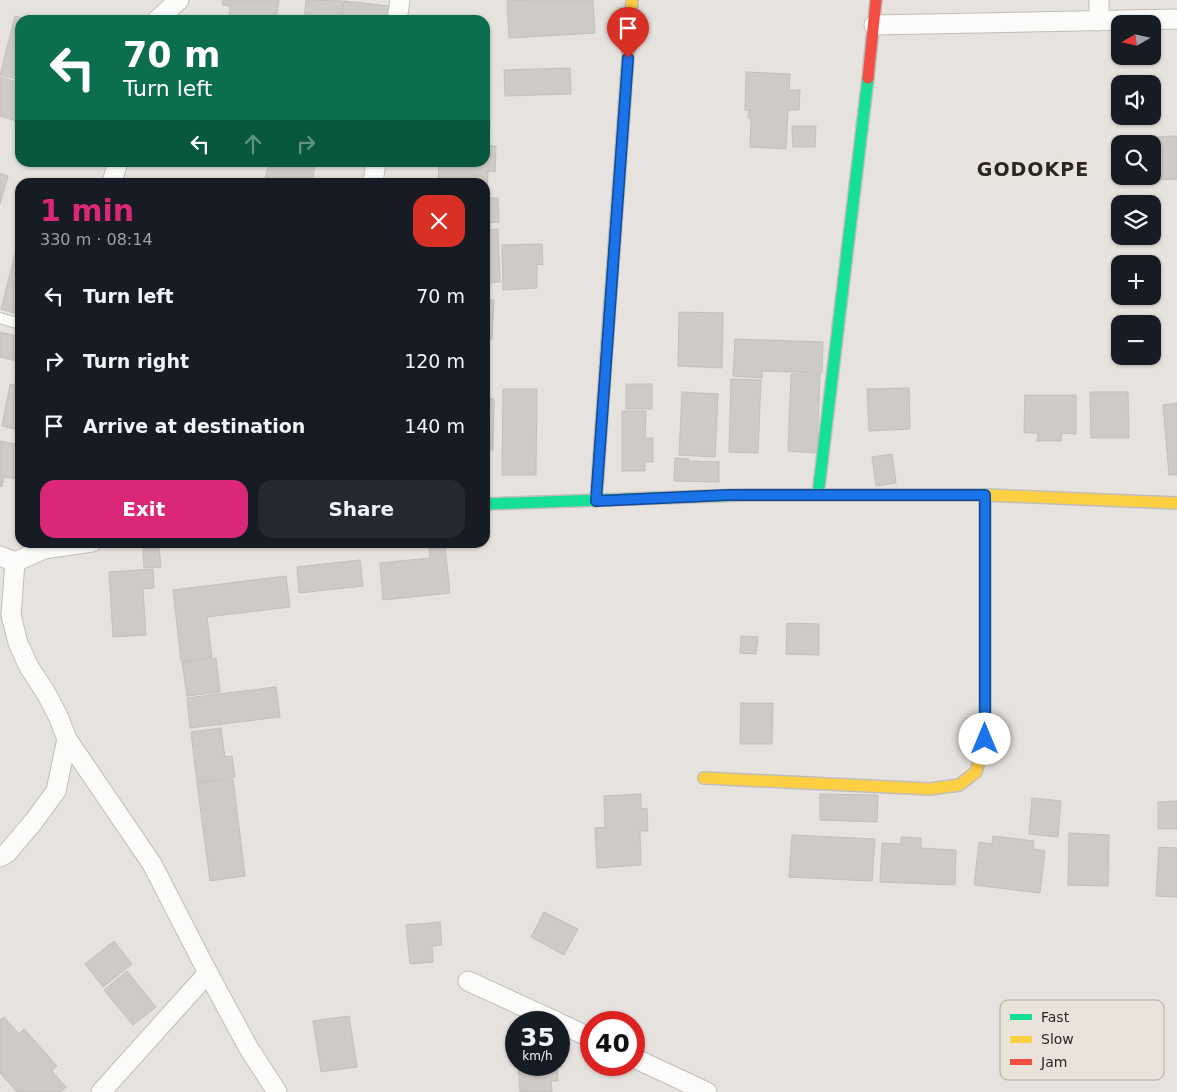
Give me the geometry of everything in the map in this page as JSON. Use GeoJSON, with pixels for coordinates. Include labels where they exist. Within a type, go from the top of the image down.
{"type":"FeatureCollection","features":[{"type":"Feature","properties":{"kind":"street"},"geometry":{"type":"LineString","coordinates":[[157,15],[159,0]]}},
{"type":"Feature","properties":{"kind":"street"},"geometry":{"type":"LineString","coordinates":[[162,15],[179,0]]}},
{"type":"Feature","properties":{"kind":"street"},"geometry":{"type":"LineString","coordinates":[[398,15],[400,0]]}},
{"type":"Feature","properties":{"kind":"street"},"geometry":{"type":"LineString","coordinates":[[596,501],[632,0]]}},
{"type":"Feature","properties":{"kind":"street"},"geometry":{"type":"LineString","coordinates":[[818,495],[876,0]]}},
{"type":"Feature","properties":{"kind":"street"},"geometry":{"type":"LineString","coordinates":[[1099,0],[1099,21]]}},
{"type":"Feature","properties":{"kind":"street"},"geometry":{"type":"LineString","coordinates":[[874,25],[1177,19]]}},
{"type":"Feature","properties":{"kind":"street"},"geometry":{"type":"LineString","coordinates":[[490,504],[728,495],[985,495],[1177,503]]}},
{"type":"Feature","properties":{"kind":"street"},"geometry":{"type":"LineString","coordinates":[[704,778],[930,789],[959,785],[976,772],[985,739],[985,495]]}},
{"type":"Feature","properties":{"kind":"street"},"geometry":{"type":"LineString","coordinates":[[38,548],[8,559],[5,616],[29,667],[58,716],[67,739],[152,864],[248,1047],[277,1092]]}},
{"type":"Feature","properties":{"kind":"street"},"geometry":{"type":"LineString","coordinates":[[0,857],[7,853],[56,791],[67,739]]}},
{"type":"Feature","properties":{"kind":"street"},"geometry":{"type":"LineString","coordinates":[[101,1092],[208,973]]}},
{"type":"Feature","properties":{"kind":"street"},"geometry":{"type":"LineString","coordinates":[[468,981],[532,1011]]}},
{"type":"Feature","properties":{"kind":"street"},"geometry":{"type":"LineString","coordinates":[[645,1063],[708,1092]]}},
{"type":"Feature","properties":{"kind":"lane"},"geometry":{"type":"LineString","coordinates":[[0,318],[15,322]]}},
{"type":"Feature","properties":{"kind":"building"},"geometry":{"type":"Polygon","coordinates":[[[223,0],[279,0],[277,15],[229,15],[230,6],[222,5],[223,0]]]}},
{"type":"Feature","properties":{"kind":"building"},"geometry":{"type":"Polygon","coordinates":[[[306,0],[343,1],[342,15],[304,15],[306,0]]]}},
{"type":"Feature","properties":{"kind":"building"},"geometry":{"type":"Polygon","coordinates":[[[593,0],[595,33],[509,38],[507,1],[593,0]]]}},
{"type":"Feature","properties":{"kind":"building"},"geometry":{"type":"Polygon","coordinates":[[[344,1],[389,6],[388,15],[343,15],[344,1]]]}},
{"type":"Feature","properties":{"kind":"building"},"geometry":{"type":"Polygon","coordinates":[[[15,16],[15,79],[0,75],[15,16]]]}},
{"type":"Feature","properties":{"kind":"building"},"geometry":{"type":"Polygon","coordinates":[[[570,68],[571,94],[505,96],[504,70],[570,68]]]}},
{"type":"Feature","properties":{"kind":"building"},"geometry":{"type":"Polygon","coordinates":[[[746,72],[790,74],[789,90],[800,90],[799,110],[788,110],[786,149],[750,147],[751,118],[748,118],[749,110],[745,110],[746,72]]]}},
{"type":"Feature","properties":{"kind":"building"},"geometry":{"type":"Polygon","coordinates":[[[0,77],[15,82],[15,120],[0,116],[0,77]]]}},
{"type":"Feature","properties":{"kind":"building"},"geometry":{"type":"Polygon","coordinates":[[[792,126],[816,126],[815,147],[793,147],[792,126]]]}},
{"type":"Feature","properties":{"kind":"building"},"geometry":{"type":"Polygon","coordinates":[[[1177,136],[1177,179],[1161,180],[1161,137],[1177,136]]]}},
{"type":"Feature","properties":{"kind":"building"},"geometry":{"type":"Polygon","coordinates":[[[490,146],[496,146],[495,172],[488,171],[488,178],[438,178],[439,167],[490,167],[490,146]]]}},
{"type":"Feature","properties":{"kind":"building"},"geometry":{"type":"Polygon","coordinates":[[[268,167],[315,167],[313,178],[265,178],[268,167]]]}},
{"type":"Feature","properties":{"kind":"building"},"geometry":{"type":"Polygon","coordinates":[[[0,173],[8,176],[0,204],[0,173]]]}},
{"type":"Feature","properties":{"kind":"building"},"geometry":{"type":"Polygon","coordinates":[[[490,198],[498,198],[499,222],[490,223],[490,198]]]}},
{"type":"Feature","properties":{"kind":"building"},"geometry":{"type":"Polygon","coordinates":[[[498,229],[500,282],[490,283],[490,230],[498,229]]]}},
{"type":"Feature","properties":{"kind":"building"},"geometry":{"type":"Polygon","coordinates":[[[542,244],[543,265],[537,264],[537,288],[503,290],[502,245],[542,244]]]}},
{"type":"Feature","properties":{"kind":"building"},"geometry":{"type":"Polygon","coordinates":[[[15,254],[15,313],[1,309],[15,254]]]}},
{"type":"Feature","properties":{"kind":"building"},"geometry":{"type":"Polygon","coordinates":[[[490,300],[494,300],[492,339],[490,339],[490,300]]]}},
{"type":"Feature","properties":{"kind":"building"},"geometry":{"type":"Polygon","coordinates":[[[679,312],[723,313],[722,368],[678,366],[679,312]]]}},
{"type":"Feature","properties":{"kind":"building"},"geometry":{"type":"Polygon","coordinates":[[[0,332],[15,336],[15,361],[0,357],[0,332]]]}},
{"type":"Feature","properties":{"kind":"building"},"geometry":{"type":"Polygon","coordinates":[[[735,339],[823,342],[822,373],[762,371],[762,378],[733,376],[735,339]]]}},
{"type":"Feature","properties":{"kind":"building"},"geometry":{"type":"Polygon","coordinates":[[[791,374],[820,374],[817,453],[788,451],[791,374]]]}},
{"type":"Feature","properties":{"kind":"building"},"geometry":{"type":"Polygon","coordinates":[[[731,379],[761,380],[758,453],[729,452],[731,379]]]}},
{"type":"Feature","properties":{"kind":"building"},"geometry":{"type":"Polygon","coordinates":[[[10,384],[15,385],[15,429],[2,426],[10,384]]]}},
{"type":"Feature","properties":{"kind":"building"},"geometry":{"type":"Polygon","coordinates":[[[626,384],[652,384],[652,409],[626,409],[626,384]]]}},
{"type":"Feature","properties":{"kind":"building"},"geometry":{"type":"Polygon","coordinates":[[[909,388],[910,429],[869,431],[867,389],[909,388]]]}},
{"type":"Feature","properties":{"kind":"building"},"geometry":{"type":"Polygon","coordinates":[[[503,389],[537,389],[536,475],[502,475],[503,389]]]}},
{"type":"Feature","properties":{"kind":"building"},"geometry":{"type":"Polygon","coordinates":[[[682,392],[718,394],[715,457],[679,455],[682,392]]]}},
{"type":"Feature","properties":{"kind":"building"},"geometry":{"type":"Polygon","coordinates":[[[1090,392],[1128,392],[1129,438],[1091,438],[1090,392]]]}},
{"type":"Feature","properties":{"kind":"building"},"geometry":{"type":"Polygon","coordinates":[[[1025,395],[1076,395],[1076,434],[1062,433],[1061,441],[1037,441],[1038,433],[1024,433],[1025,395]]]}},
{"type":"Feature","properties":{"kind":"building"},"geometry":{"type":"Polygon","coordinates":[[[490,399],[494,399],[493,450],[490,450],[490,399]]]}},
{"type":"Feature","properties":{"kind":"building"},"geometry":{"type":"Polygon","coordinates":[[[1177,403],[1177,475],[1169,475],[1163,405],[1177,403]]]}},
{"type":"Feature","properties":{"kind":"building"},"geometry":{"type":"Polygon","coordinates":[[[622,411],[646,411],[645,438],[653,438],[653,462],[645,462],[645,471],[622,471],[622,411]]]}},
{"type":"Feature","properties":{"kind":"building"},"geometry":{"type":"Polygon","coordinates":[[[0,441],[15,444],[15,479],[4,477],[2,487],[0,486],[0,441]]]}},
{"type":"Feature","properties":{"kind":"building"},"geometry":{"type":"Polygon","coordinates":[[[892,454],[896,483],[876,486],[872,457],[892,454]]]}},
{"type":"Feature","properties":{"kind":"building"},"geometry":{"type":"Polygon","coordinates":[[[675,458],[689,459],[688,461],[719,462],[719,482],[674,481],[675,458]]]}},
{"type":"Feature","properties":{"kind":"building"},"geometry":{"type":"Polygon","coordinates":[[[159,548],[161,567],[144,568],[143,549],[159,548]]]}},
{"type":"Feature","properties":{"kind":"building"},"geometry":{"type":"Polygon","coordinates":[[[429,548],[445,548],[450,593],[383,600],[380,563],[430,558],[429,548]]]}},
{"type":"Feature","properties":{"kind":"building"},"geometry":{"type":"Polygon","coordinates":[[[360,560],[363,586],[299,593],[297,567],[360,560]]]}},
{"type":"Feature","properties":{"kind":"building"},"geometry":{"type":"Polygon","coordinates":[[[153,569],[154,588],[143,589],[146,635],[113,637],[109,572],[153,569]]]}},
{"type":"Feature","properties":{"kind":"building"},"geometry":{"type":"Polygon","coordinates":[[[286,576],[290,607],[207,617],[212,657],[181,661],[173,590],[286,576]]]}},
{"type":"Feature","properties":{"kind":"building"},"geometry":{"type":"Polygon","coordinates":[[[787,623],[819,624],[819,655],[786,654],[787,623]]]}},
{"type":"Feature","properties":{"kind":"building"},"geometry":{"type":"Polygon","coordinates":[[[741,636],[758,637],[756,654],[740,653],[741,636]]]}},
{"type":"Feature","properties":{"kind":"building"},"geometry":{"type":"Polygon","coordinates":[[[216,658],[220,692],[187,696],[182,662],[216,658]]]}},
{"type":"Feature","properties":{"kind":"building"},"geometry":{"type":"Polygon","coordinates":[[[276,687],[280,717],[190,728],[187,698],[276,687]]]}},
{"type":"Feature","properties":{"kind":"building"},"geometry":{"type":"Polygon","coordinates":[[[741,703],[773,703],[772,744],[740,744],[741,703]]]}},
{"type":"Feature","properties":{"kind":"building"},"geometry":{"type":"Polygon","coordinates":[[[221,728],[225,757],[232,756],[235,777],[197,782],[191,732],[221,728]]]}},
{"type":"Feature","properties":{"kind":"building"},"geometry":{"type":"Polygon","coordinates":[[[233,779],[245,876],[210,881],[197,783],[233,779]]]}},
{"type":"Feature","properties":{"kind":"building"},"geometry":{"type":"Polygon","coordinates":[[[641,794],[641,809],[647,808],[648,831],[640,831],[641,865],[597,868],[595,828],[605,827],[604,796],[641,794]]]}},
{"type":"Feature","properties":{"kind":"building"},"geometry":{"type":"Polygon","coordinates":[[[820,794],[878,795],[877,822],[820,820],[820,794]]]}},
{"type":"Feature","properties":{"kind":"building"},"geometry":{"type":"Polygon","coordinates":[[[1032,798],[1061,801],[1058,837],[1029,834],[1032,798]]]}},
{"type":"Feature","properties":{"kind":"building"},"geometry":{"type":"Polygon","coordinates":[[[1177,801],[1177,829],[1158,829],[1158,802],[1177,801]]]}},
{"type":"Feature","properties":{"kind":"building"},"geometry":{"type":"Polygon","coordinates":[[[1069,833],[1109,835],[1108,886],[1068,885],[1069,833]]]}},
{"type":"Feature","properties":{"kind":"building"},"geometry":{"type":"Polygon","coordinates":[[[792,835],[875,839],[872,881],[789,877],[792,835]]]}},
{"type":"Feature","properties":{"kind":"building"},"geometry":{"type":"Polygon","coordinates":[[[993,836],[1034,841],[1033,849],[1045,851],[1040,893],[974,885],[979,842],[992,844],[993,836]]]}},
{"type":"Feature","properties":{"kind":"building"},"geometry":{"type":"Polygon","coordinates":[[[901,837],[921,838],[921,848],[956,850],[955,885],[880,882],[882,843],[901,844],[901,837]]]}},
{"type":"Feature","properties":{"kind":"building"},"geometry":{"type":"Polygon","coordinates":[[[1159,847],[1177,848],[1177,897],[1156,896],[1159,847]]]}},
{"type":"Feature","properties":{"kind":"building"},"geometry":{"type":"Polygon","coordinates":[[[544,912],[578,929],[564,955],[531,937],[544,912]]]}},
{"type":"Feature","properties":{"kind":"building"},"geometry":{"type":"Polygon","coordinates":[[[440,922],[442,945],[432,946],[433,962],[410,964],[406,925],[440,922]]]}},
{"type":"Feature","properties":{"kind":"building"},"geometry":{"type":"Polygon","coordinates":[[[114,941],[132,964],[103,987],[85,964],[114,941]]]}},
{"type":"Feature","properties":{"kind":"building"},"geometry":{"type":"Polygon","coordinates":[[[127,971],[156,1007],[133,1025],[104,990],[127,971]]]}},
{"type":"Feature","properties":{"kind":"building"},"geometry":{"type":"Polygon","coordinates":[[[349,1016],[357,1067],[321,1072],[313,1021],[349,1016]]]}},
{"type":"Feature","properties":{"kind":"building"},"geometry":{"type":"Polygon","coordinates":[[[4,1017],[19,1034],[24,1029],[57,1066],[52,1071],[66,1087],[61,1092],[17,1092],[0,1073],[0,1020],[4,1017]]]}},
{"type":"Feature","properties":{"kind":"building"},"geometry":{"type":"Polygon","coordinates":[[[519,1076],[558,1076],[558,1081],[551,1081],[552,1092],[520,1092],[519,1076]]]}},
{"type":"Feature","properties":{"kind":"traffic: fast"},"geometry":{"type":"LineString","coordinates":[[818,495],[868,78]]}},
{"type":"Feature","properties":{"kind":"traffic: fast"},"geometry":{"type":"LineString","coordinates":[[607,344],[624,112]]}},
{"type":"Feature","properties":{"kind":"traffic: fast"},"geometry":{"type":"LineString","coordinates":[[490,504],[743,495]]}},
{"type":"Feature","properties":{"kind":"traffic: slow"},"geometry":{"type":"LineString","coordinates":[[624,112],[632,0]]}},
{"type":"Feature","properties":{"kind":"traffic: slow"},"geometry":{"type":"LineString","coordinates":[[743,495],[985,495],[1177,503]]}},
{"type":"Feature","properties":{"kind":"traffic: slow"},"geometry":{"type":"LineString","coordinates":[[704,778],[930,789],[959,785],[976,772],[985,739],[985,665]]}},
{"type":"Feature","properties":{"kind":"traffic: jam"},"geometry":{"type":"LineString","coordinates":[[868,78],[876,0]]}},
{"type":"Feature","properties":{"kind":"traffic: jam"},"geometry":{"type":"LineString","coordinates":[[596,501],[607,344]]}},
{"type":"Feature","properties":{"kind":"traffic: jam"},"geometry":{"type":"LineString","coordinates":[[985,495],[985,665]]}},
{"type":"Feature","properties":{"kind":"district","name":"GODOKPE"},"geometry":{"type":"Point","coordinates":[1033,169]}},
{"type":"Feature","properties":{"kind":"route"},"geometry":{"type":"LineString","coordinates":[[628,58],[596,501],[728,495],[985,495],[985,739]]}}]}
